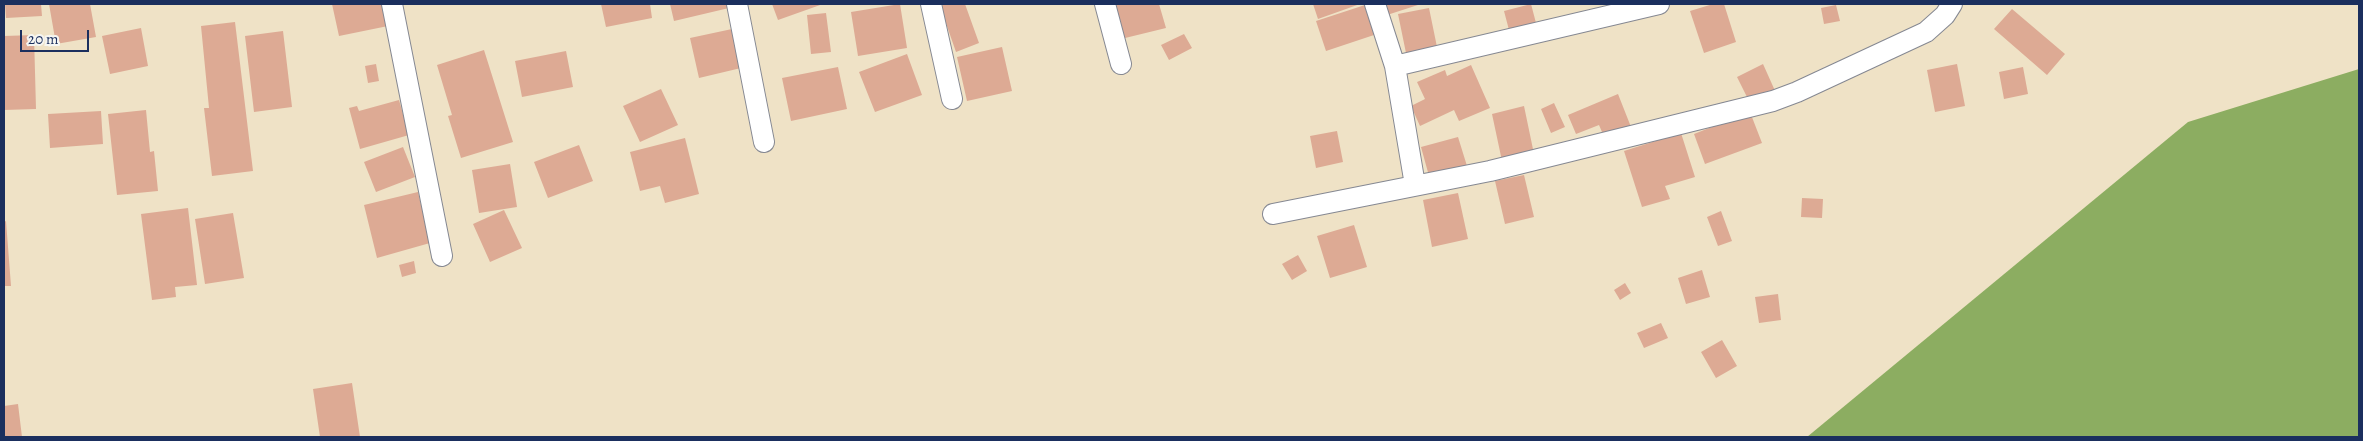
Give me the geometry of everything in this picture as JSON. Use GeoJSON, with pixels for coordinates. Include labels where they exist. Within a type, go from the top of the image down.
{"type":"FeatureCollection","features":[{"type":"Feature","properties":{"kind":"street"},"geometry":{"type":"LineString","coordinates":[[392,4],[442,256]]}},
{"type":"Feature","properties":{"kind":"street"},"geometry":{"type":"LineString","coordinates":[[736,4],[764,142]]}},
{"type":"Feature","properties":{"kind":"street"},"geometry":{"type":"LineString","coordinates":[[931,4],[952,99]]}},
{"type":"Feature","properties":{"kind":"street"},"geometry":{"type":"LineString","coordinates":[[1105,4],[1121,64]]}},
{"type":"Feature","properties":{"kind":"street"},"geometry":{"type":"LineString","coordinates":[[1375,4],[1395,66],[1415,185]]}},
{"type":"Feature","properties":{"kind":"street"},"geometry":{"type":"LineString","coordinates":[[1395,66],[1659,4]]}},
{"type":"Feature","properties":{"kind":"street"},"geometry":{"type":"LineString","coordinates":[[1273,214],[1490,171],[1773,101],[1797,92],[1926,32],[1945,15],[1952,4]]}},
{"type":"Feature","properties":{"kind":"green space"},"geometry":{"type":"Polygon","coordinates":[[[2359,69],[2359,437],[1807,437],[2188,122],[2359,69]]]}},
{"type":"Feature","properties":{"kind":"building"},"geometry":{"type":"Polygon","coordinates":[[[5,4],[41,4],[42,16],[6,18],[5,4]]]}},
{"type":"Feature","properties":{"kind":"building"},"geometry":{"type":"Polygon","coordinates":[[[49,4],[90,4],[96,37],[56,44],[49,4]]]}},
{"type":"Feature","properties":{"kind":"building"},"geometry":{"type":"Polygon","coordinates":[[[332,4],[383,4],[388,26],[339,36],[332,4]]]}},
{"type":"Feature","properties":{"kind":"building"},"geometry":{"type":"Polygon","coordinates":[[[601,4],[650,4],[652,18],[606,27],[601,4]]]}},
{"type":"Feature","properties":{"kind":"building"},"geometry":{"type":"Polygon","coordinates":[[[670,4],[728,4],[729,8],[674,21],[670,4]]]}},
{"type":"Feature","properties":{"kind":"building"},"geometry":{"type":"Polygon","coordinates":[[[772,4],[823,4],[778,20],[772,4]]]}},
{"type":"Feature","properties":{"kind":"building"},"geometry":{"type":"Polygon","coordinates":[[[900,4],[907,48],[858,56],[851,12],[900,4]]]}},
{"type":"Feature","properties":{"kind":"building"},"geometry":{"type":"Polygon","coordinates":[[[965,4],[979,43],[956,52],[940,6],[965,4]]]}},
{"type":"Feature","properties":{"kind":"building"},"geometry":{"type":"Polygon","coordinates":[[[1112,4],[1159,4],[1166,28],[1121,39],[1112,4]]]}},
{"type":"Feature","properties":{"kind":"building"},"geometry":{"type":"Polygon","coordinates":[[[1313,4],[1360,4],[1318,19],[1313,4]]]}},
{"type":"Feature","properties":{"kind":"building"},"geometry":{"type":"Polygon","coordinates":[[[1368,4],[1377,34],[1326,51],[1316,21],[1368,4]]]}},
{"type":"Feature","properties":{"kind":"building"},"geometry":{"type":"Polygon","coordinates":[[[1384,4],[1421,4],[1387,15],[1384,4]]]}},
{"type":"Feature","properties":{"kind":"building"},"geometry":{"type":"Polygon","coordinates":[[[1531,4],[1536,23],[1509,30],[1504,11],[1531,4]]]}},
{"type":"Feature","properties":{"kind":"building"},"geometry":{"type":"Polygon","coordinates":[[[1713,4],[1724,4],[1736,42],[1704,53],[1690,11],[1713,4]]]}},
{"type":"Feature","properties":{"kind":"building"},"geometry":{"type":"Polygon","coordinates":[[[1836,5],[1840,21],[1824,24],[1821,8],[1836,5]]]}},
{"type":"Feature","properties":{"kind":"building"},"geometry":{"type":"Polygon","coordinates":[[[1429,8],[1437,47],[1406,53],[1398,14],[1429,8]]]}},
{"type":"Feature","properties":{"kind":"building"},"geometry":{"type":"Polygon","coordinates":[[[2012,9],[2065,54],[2047,75],[1994,29],[2012,9]]]}},
{"type":"Feature","properties":{"kind":"building"},"geometry":{"type":"Polygon","coordinates":[[[826,13],[831,52],[811,54],[807,15],[826,13]]]}},
{"type":"Feature","properties":{"kind":"building"},"geometry":{"type":"Polygon","coordinates":[[[235,22],[253,171],[212,176],[204,108],[209,108],[201,26],[235,22]]]}},
{"type":"Feature","properties":{"kind":"building"},"geometry":{"type":"Polygon","coordinates":[[[141,28],[148,66],[110,74],[102,36],[141,28]]]}},
{"type":"Feature","properties":{"kind":"building"},"geometry":{"type":"Polygon","coordinates":[[[732,29],[741,68],[699,78],[690,38],[732,29]]]}},
{"type":"Feature","properties":{"kind":"building"},"geometry":{"type":"Polygon","coordinates":[[[283,31],[292,107],[254,112],[245,36],[283,31]]]}},
{"type":"Feature","properties":{"kind":"building"},"geometry":{"type":"Polygon","coordinates":[[[1184,34],[1192,48],[1169,60],[1161,45],[1184,34]]]}},
{"type":"Feature","properties":{"kind":"building"},"geometry":{"type":"Polygon","coordinates":[[[34,35],[36,109],[4,110],[4,36],[34,35]]]}},
{"type":"Feature","properties":{"kind":"building"},"geometry":{"type":"Polygon","coordinates":[[[1002,47],[1012,91],[967,101],[957,57],[1002,47]]]}},
{"type":"Feature","properties":{"kind":"building"},"geometry":{"type":"Polygon","coordinates":[[[484,50],[513,142],[461,158],[448,116],[452,115],[437,65],[484,50]]]}},
{"type":"Feature","properties":{"kind":"building"},"geometry":{"type":"Polygon","coordinates":[[[566,51],[573,87],[522,97],[515,61],[566,51]]]}},
{"type":"Feature","properties":{"kind":"building"},"geometry":{"type":"Polygon","coordinates":[[[907,54],[922,95],[875,112],[859,72],[907,54]]]}},
{"type":"Feature","properties":{"kind":"building"},"geometry":{"type":"Polygon","coordinates":[[[376,64],[379,81],[368,83],[365,66],[376,64]]]}},
{"type":"Feature","properties":{"kind":"building"},"geometry":{"type":"Polygon","coordinates":[[[1763,64],[1776,93],[1751,105],[1737,77],[1763,64]]]}},
{"type":"Feature","properties":{"kind":"building"},"geometry":{"type":"Polygon","coordinates":[[[1957,64],[1965,106],[1935,112],[1927,70],[1957,64]]]}},
{"type":"Feature","properties":{"kind":"building"},"geometry":{"type":"Polygon","coordinates":[[[1471,65],[1490,108],[1459,121],[1454,110],[1420,126],[1411,106],[1425,99],[1417,82],[1445,70],[1447,76],[1471,65]]]}},
{"type":"Feature","properties":{"kind":"building"},"geometry":{"type":"Polygon","coordinates":[[[838,67],[847,109],[791,121],[782,78],[838,67]]]}},
{"type":"Feature","properties":{"kind":"building"},"geometry":{"type":"Polygon","coordinates":[[[2023,67],[2028,94],[2004,99],[1999,72],[2023,67]]]}},
{"type":"Feature","properties":{"kind":"building"},"geometry":{"type":"Polygon","coordinates":[[[661,89],[678,125],[640,142],[623,106],[661,89]]]}},
{"type":"Feature","properties":{"kind":"building"},"geometry":{"type":"Polygon","coordinates":[[[1618,94],[1631,127],[1605,139],[1599,125],[1576,134],[1568,115],[1618,94]]]}},
{"type":"Feature","properties":{"kind":"building"},"geometry":{"type":"Polygon","coordinates":[[[399,100],[409,135],[360,149],[349,108],[357,106],[359,111],[399,100]]]}},
{"type":"Feature","properties":{"kind":"building"},"geometry":{"type":"Polygon","coordinates":[[[1554,103],[1565,127],[1551,133],[1541,109],[1554,103]]]}},
{"type":"Feature","properties":{"kind":"building"},"geometry":{"type":"Polygon","coordinates":[[[1524,106],[1534,154],[1502,161],[1492,114],[1524,106]]]}},
{"type":"Feature","properties":{"kind":"building"},"geometry":{"type":"Polygon","coordinates":[[[146,110],[150,152],[154,151],[158,191],[117,195],[108,114],[146,110]]]}},
{"type":"Feature","properties":{"kind":"building"},"geometry":{"type":"Polygon","coordinates":[[[101,111],[103,144],[50,148],[48,114],[101,111]]]}},
{"type":"Feature","properties":{"kind":"building"},"geometry":{"type":"Polygon","coordinates":[[[1750,112],[1762,143],[1705,164],[1694,134],[1750,112]]]}},
{"type":"Feature","properties":{"kind":"building"},"geometry":{"type":"Polygon","coordinates":[[[1337,131],[1343,162],[1316,168],[1310,136],[1337,131]]]}},
{"type":"Feature","properties":{"kind":"building"},"geometry":{"type":"Polygon","coordinates":[[[1681,133],[1695,177],[1665,186],[1670,199],[1642,207],[1624,151],[1681,133]]]}},
{"type":"Feature","properties":{"kind":"building"},"geometry":{"type":"Polygon","coordinates":[[[1458,137],[1467,166],[1429,176],[1421,147],[1458,137]]]}},
{"type":"Feature","properties":{"kind":"building"},"geometry":{"type":"Polygon","coordinates":[[[685,138],[699,194],[665,203],[660,186],[640,191],[630,152],[685,138]]]}},
{"type":"Feature","properties":{"kind":"building"},"geometry":{"type":"Polygon","coordinates":[[[579,145],[593,181],[548,198],[534,162],[579,145]]]}},
{"type":"Feature","properties":{"kind":"building"},"geometry":{"type":"Polygon","coordinates":[[[403,147],[415,177],[376,192],[364,162],[403,147]]]}},
{"type":"Feature","properties":{"kind":"building"},"geometry":{"type":"Polygon","coordinates":[[[510,164],[517,207],[479,213],[472,170],[510,164]]]}},
{"type":"Feature","properties":{"kind":"building"},"geometry":{"type":"Polygon","coordinates":[[[1524,175],[1534,217],[1505,224],[1495,181],[1524,175]]]}},
{"type":"Feature","properties":{"kind":"building"},"geometry":{"type":"Polygon","coordinates":[[[418,192],[430,243],[377,258],[364,205],[418,192]]]}},
{"type":"Feature","properties":{"kind":"building"},"geometry":{"type":"Polygon","coordinates":[[[1458,193],[1468,239],[1432,247],[1423,200],[1458,193]]]}},
{"type":"Feature","properties":{"kind":"building"},"geometry":{"type":"Polygon","coordinates":[[[1802,198],[1823,199],[1822,218],[1801,217],[1802,198]]]}},
{"type":"Feature","properties":{"kind":"building"},"geometry":{"type":"Polygon","coordinates":[[[188,208],[197,285],[175,287],[176,297],[152,300],[141,214],[188,208]]]}},
{"type":"Feature","properties":{"kind":"building"},"geometry":{"type":"Polygon","coordinates":[[[504,210],[522,248],[490,262],[473,224],[504,210]]]}},
{"type":"Feature","properties":{"kind":"building"},"geometry":{"type":"Polygon","coordinates":[[[1721,211],[1732,241],[1718,246],[1707,217],[1721,211]]]}},
{"type":"Feature","properties":{"kind":"building"},"geometry":{"type":"Polygon","coordinates":[[[233,213],[244,278],[205,284],[195,219],[233,213]]]}},
{"type":"Feature","properties":{"kind":"building"},"geometry":{"type":"Polygon","coordinates":[[[6,221],[11,286],[4,286],[4,222],[6,221]]]}},
{"type":"Feature","properties":{"kind":"building"},"geometry":{"type":"Polygon","coordinates":[[[1354,225],[1367,267],[1330,278],[1317,236],[1354,225]]]}},
{"type":"Feature","properties":{"kind":"building"},"geometry":{"type":"Polygon","coordinates":[[[1298,255],[1307,271],[1292,280],[1282,264],[1298,255]]]}},
{"type":"Feature","properties":{"kind":"building"},"geometry":{"type":"Polygon","coordinates":[[[414,261],[416,273],[402,277],[399,265],[414,261]]]}},
{"type":"Feature","properties":{"kind":"building"},"geometry":{"type":"Polygon","coordinates":[[[1702,270],[1710,297],[1686,304],[1678,278],[1702,270]]]}},
{"type":"Feature","properties":{"kind":"building"},"geometry":{"type":"Polygon","coordinates":[[[1625,283],[1631,293],[1620,300],[1614,290],[1625,283]]]}},
{"type":"Feature","properties":{"kind":"building"},"geometry":{"type":"Polygon","coordinates":[[[1778,294],[1781,320],[1759,323],[1755,297],[1778,294]]]}},
{"type":"Feature","properties":{"kind":"building"},"geometry":{"type":"Polygon","coordinates":[[[1661,323],[1668,338],[1644,348],[1637,333],[1661,323]]]}},
{"type":"Feature","properties":{"kind":"building"},"geometry":{"type":"Polygon","coordinates":[[[1722,340],[1737,366],[1716,378],[1701,352],[1722,340]]]}},
{"type":"Feature","properties":{"kind":"building"},"geometry":{"type":"Polygon","coordinates":[[[352,383],[360,437],[320,437],[313,389],[352,383]]]}},
{"type":"Feature","properties":{"kind":"building"},"geometry":{"type":"Polygon","coordinates":[[[18,404],[22,437],[4,437],[4,406],[18,404]]]}}]}
